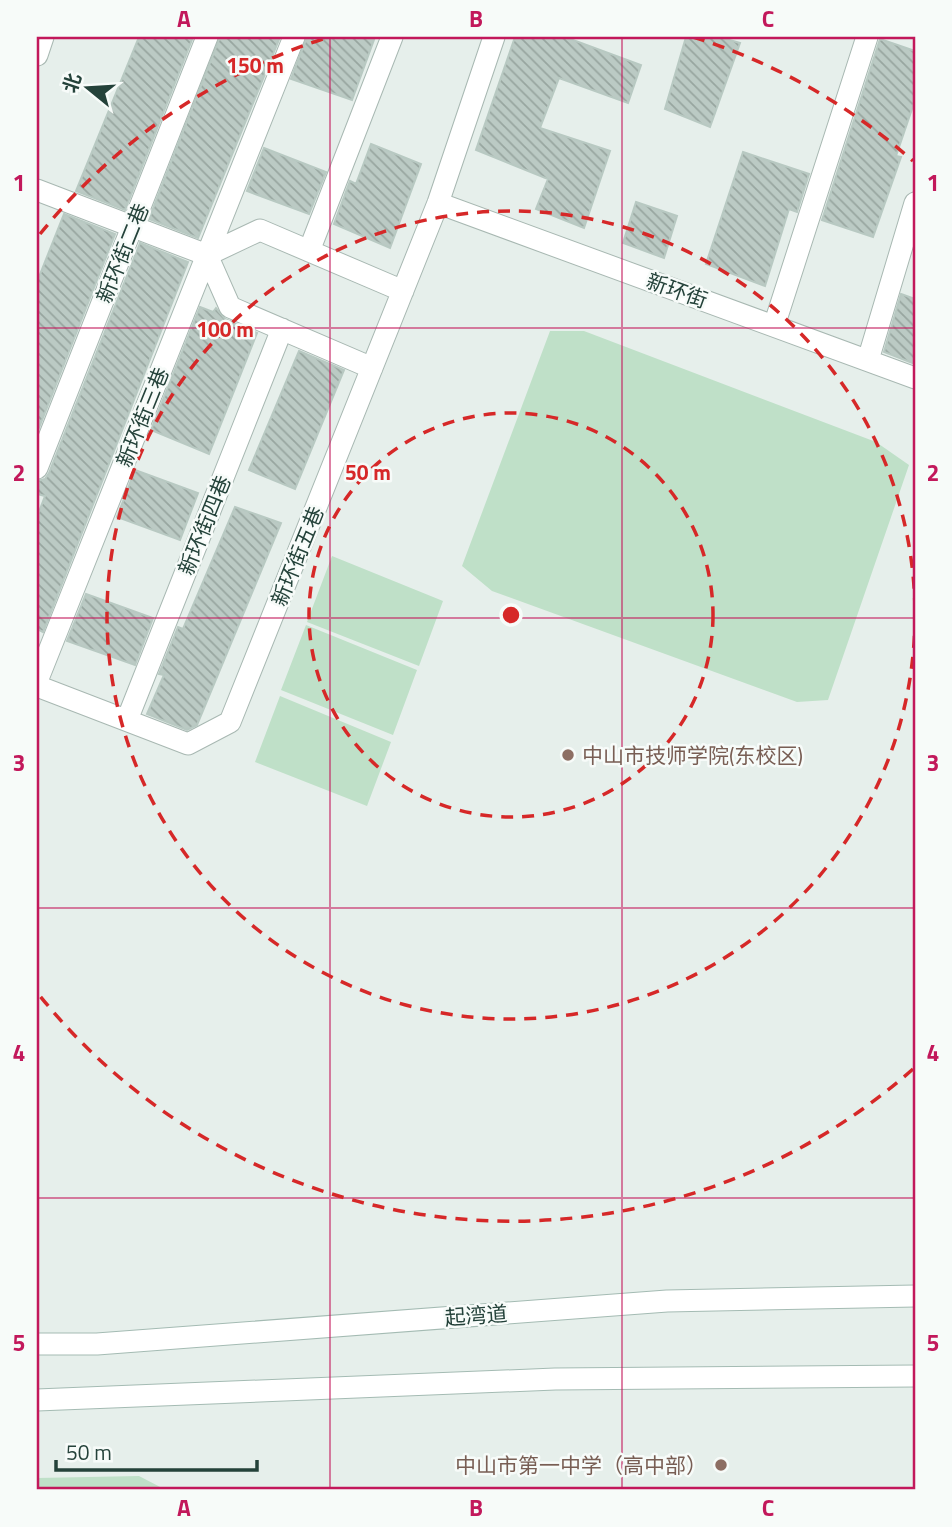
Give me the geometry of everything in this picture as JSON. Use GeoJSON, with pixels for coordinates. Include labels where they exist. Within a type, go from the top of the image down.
{"type":"FeatureCollection","features":[{"type":"Feature","properties":{"kind":"street"},"geometry":{"type":"LineString","coordinates":[[37,55],[43,37]]}},
{"type":"Feature","properties":{"kind":"street","name":"新环街二巷"},"geometry":{"type":"LineString","coordinates":[[37,468],[207,37]]}},
{"type":"Feature","properties":{"kind":"street","name":"新环街三巷"},"geometry":{"type":"LineString","coordinates":[[37,681],[294,37]]}},
{"type":"Feature","properties":{"kind":"street"},"geometry":{"type":"LineString","coordinates":[[309,251],[392,37]]}},
{"type":"Feature","properties":{"kind":"street","name":"新环街五巷"},"geometry":{"type":"LineString","coordinates":[[37,686],[188,744],[230,722],[439,204],[494,37]]}},
{"type":"Feature","properties":{"kind":"street"},"geometry":{"type":"LineString","coordinates":[[774,326],[867,37]]}},
{"type":"Feature","properties":{"kind":"street"},"geometry":{"type":"LineString","coordinates":[[37,190],[207,255],[230,307],[372,368]]}},
{"type":"Feature","properties":{"kind":"street"},"geometry":{"type":"LineString","coordinates":[[868,360],[915,203]]}},
{"type":"Feature","properties":{"kind":"street","name":"新环街"},"geometry":{"type":"LineString","coordinates":[[439,204],[915,378]]}},
{"type":"Feature","properties":{"kind":"street"},"geometry":{"type":"LineString","coordinates":[[207,255],[260,230],[403,291]]}},
{"type":"Feature","properties":{"kind":"street","name":"新环街四巷"},"geometry":{"type":"LineString","coordinates":[[127,720],[282,329]]}},
{"type":"Feature","properties":{"kind":"street","name":"起湾道"},"geometry":{"type":"LineString","coordinates":[[37,1344],[97,1344],[667,1301],[915,1296]]}},
{"type":"Feature","properties":{"kind":"street"},"geometry":{"type":"LineString","coordinates":[[37,1400],[555,1379],[915,1376]]}},
{"type":"Feature","properties":{"kind":"green space"},"geometry":{"type":"Polygon","coordinates":[[[550,331],[584,331],[876,442],[909,465],[828,700],[797,702],[492,591],[462,566],[550,331]]]}},
{"type":"Feature","properties":{"kind":"green space"},"geometry":{"type":"Polygon","coordinates":[[[332,556],[443,601],[419,666],[307,622],[332,556]]]}},
{"type":"Feature","properties":{"kind":"green space"},"geometry":{"type":"Polygon","coordinates":[[[306,625],[417,670],[393,735],[281,690],[306,625]]]}},
{"type":"Feature","properties":{"kind":"green space"},"geometry":{"type":"Polygon","coordinates":[[[280,696],[391,742],[367,806],[255,762],[280,696]]]}},
{"type":"Feature","properties":{"kind":"green space"},"geometry":{"type":"Polygon","coordinates":[[[139,1476],[166,1490],[37,1490],[37,1478],[139,1476]]]}},
{"type":"Feature","properties":{"kind":"building"},"geometry":{"type":"Polygon","coordinates":[[[139,37],[193,37],[125,210],[76,191],[139,37]]]}},
{"type":"Feature","properties":{"kind":"building"},"geometry":{"type":"Polygon","coordinates":[[[220,37],[280,37],[198,238],[149,219],[220,37]]]}},
{"type":"Feature","properties":{"kind":"building"},"geometry":{"type":"Polygon","coordinates":[[[307,37],[375,37],[352,100],[291,79],[307,37]]]}},
{"type":"Feature","properties":{"kind":"building"},"geometry":{"type":"Polygon","coordinates":[[[515,37],[565,37],[641,65],[628,103],[559,78],[540,128],[610,151],[584,228],[536,209],[548,179],[476,150],[515,37]]]}},
{"type":"Feature","properties":{"kind":"building"},"geometry":{"type":"Polygon","coordinates":[[[686,37],[719,37],[740,43],[710,127],[665,109],[686,37]]]}},
{"type":"Feature","properties":{"kind":"building"},"geometry":{"type":"Polygon","coordinates":[[[880,39],[915,51],[915,100],[896,156],[901,157],[873,237],[822,220],[880,39]]]}},
{"type":"Feature","properties":{"kind":"building"},"geometry":{"type":"Polygon","coordinates":[[[371,144],[421,164],[390,248],[334,224],[350,181],[356,184],[371,144]]]}},
{"type":"Feature","properties":{"kind":"building"},"geometry":{"type":"Polygon","coordinates":[[[264,148],[326,172],[309,214],[247,191],[264,148]]]}},
{"type":"Feature","properties":{"kind":"building"},"geometry":{"type":"Polygon","coordinates":[[[743,152],[809,174],[797,212],[789,209],[765,286],[706,264],[743,152]]]}},
{"type":"Feature","properties":{"kind":"building"},"geometry":{"type":"Polygon","coordinates":[[[636,202],[677,216],[664,258],[623,243],[636,202]]]}},
{"type":"Feature","properties":{"kind":"building"},"geometry":{"type":"Polygon","coordinates":[[[64,214],[115,234],[37,433],[37,282],[64,214]]]}},
{"type":"Feature","properties":{"kind":"building"},"geometry":{"type":"Polygon","coordinates":[[[140,243],[188,262],[43,632],[37,629],[37,517],[45,496],[37,494],[37,481],[45,479],[49,473],[140,243]]]}},
{"type":"Feature","properties":{"kind":"building"},"geometry":{"type":"Polygon","coordinates":[[[901,294],[915,299],[915,364],[884,352],[901,294]]]}},
{"type":"Feature","properties":{"kind":"building"},"geometry":{"type":"Polygon","coordinates":[[[200,307],[213,312],[216,308],[225,319],[257,333],[209,454],[151,430],[200,307]]]}},
{"type":"Feature","properties":{"kind":"building"},"geometry":{"type":"Polygon","coordinates":[[[299,351],[344,370],[295,489],[249,470],[299,351]]]}},
{"type":"Feature","properties":{"kind":"building"},"geometry":{"type":"Polygon","coordinates":[[[135,470],[198,493],[180,540],[117,517],[135,470]]]}},
{"type":"Feature","properties":{"kind":"building"},"geometry":{"type":"Polygon","coordinates":[[[235,507],[281,523],[197,725],[187,730],[147,714],[164,675],[159,674],[178,627],[183,629],[235,507]]]}},
{"type":"Feature","properties":{"kind":"building"},"geometry":{"type":"Polygon","coordinates":[[[86,594],[153,618],[135,665],[67,641],[86,594]]]}},
{"type":"Feature","properties":{"kind":"place","name":"中山市技师学院(东校区)"},"geometry":{"type":"Point","coordinates":[568,755]}},
{"type":"Feature","properties":{"kind":"place","name":"中山市第一中学（高中部）"},"geometry":{"type":"Point","coordinates":[721,1465]}}]}
